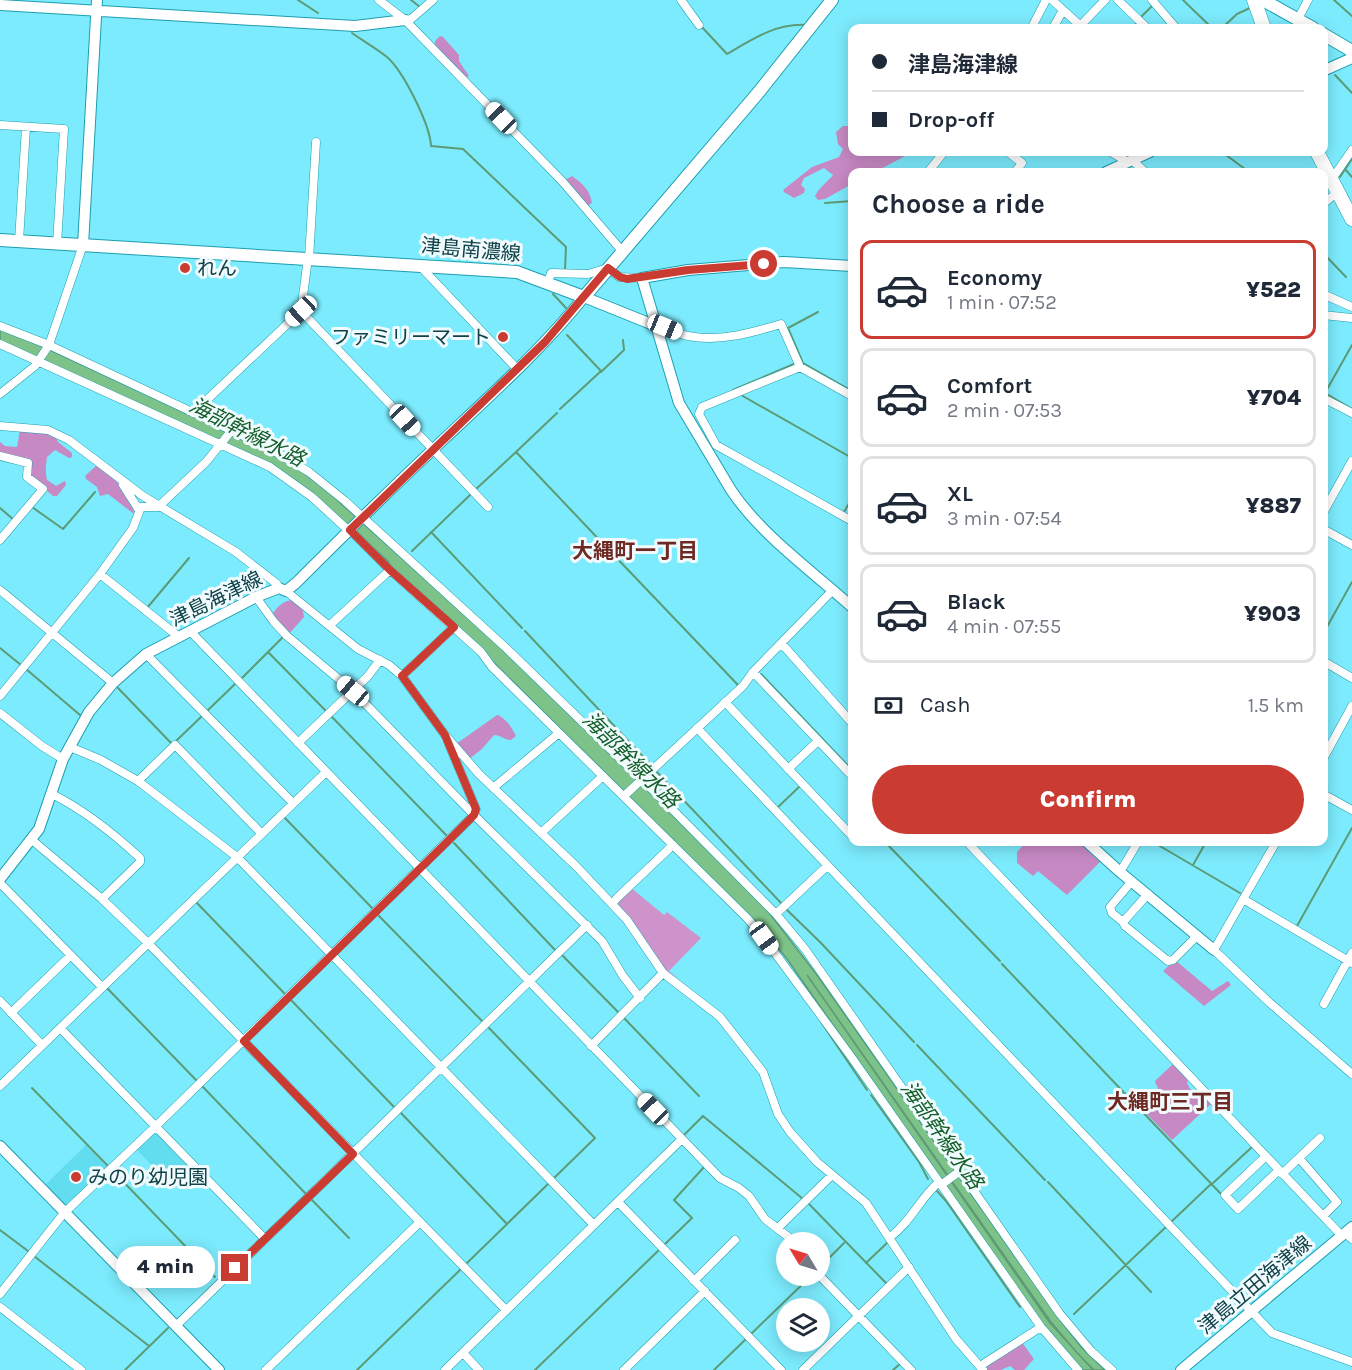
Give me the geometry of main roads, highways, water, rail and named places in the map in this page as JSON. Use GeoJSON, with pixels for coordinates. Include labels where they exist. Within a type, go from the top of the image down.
{"type":"FeatureCollection","features":[{"type":"Feature","properties":{"kind":"highway"},"geometry":{"type":"LineString","coordinates":[[1254,0],[1263,24]]}},
{"type":"Feature","properties":{"kind":"highway"},"geometry":{"type":"LineString","coordinates":[[1263,0],[1270,24]]}},
{"type":"Feature","properties":{"kind":"highway"},"geometry":{"type":"LineString","coordinates":[[1328,181],[1352,221]]}},
{"type":"Feature","properties":{"kind":"highway"},"geometry":{"type":"LineString","coordinates":[[1328,199],[1352,221]]}},
{"type":"Feature","properties":{"kind":"main road","name":"津島南濃線"},"geometry":{"type":"LineString","coordinates":[[0,240],[517,272],[584,297],[758,93],[832,0]]}},
{"type":"Feature","properties":{"kind":"main road"},"geometry":{"type":"LineString","coordinates":[[1263,0],[1306,24]]}},
{"type":"Feature","properties":{"kind":"main road"},"geometry":{"type":"LineString","coordinates":[[1328,37],[1352,51]]}},
{"type":"Feature","properties":{"kind":"waterway"},"geometry":{"type":"LineString","coordinates":[[298,0],[318,13]]}},
{"type":"Feature","properties":{"kind":"waterway"},"geometry":{"type":"LineString","coordinates":[[411,0],[420,7]]}},
{"type":"Feature","properties":{"kind":"waterway"},"geometry":{"type":"LineString","coordinates":[[1183,0],[1208,24]]}},
{"type":"Feature","properties":{"kind":"waterway"},"geometry":{"type":"LineString","coordinates":[[1334,0],[1352,16]]}},
{"type":"Feature","properties":{"kind":"waterway"},"geometry":{"type":"LineString","coordinates":[[1141,17],[1153,5]]}},
{"type":"Feature","properties":{"kind":"waterway"},"geometry":{"type":"LineString","coordinates":[[1226,24],[1237,14],[1250,8]]}},
{"type":"Feature","properties":{"kind":"waterway"},"geometry":{"type":"LineString","coordinates":[[700,25],[727,54],[774,30],[806,25]]}},
{"type":"Feature","properties":{"kind":"waterway"},"geometry":{"type":"LineString","coordinates":[[352,33],[387,57],[401,74],[421,113],[431,146],[463,149],[566,247],[565,269]]}},
{"type":"Feature","properties":{"kind":"waterway"},"geometry":{"type":"LineString","coordinates":[[1335,75],[1352,93]]}},
{"type":"Feature","properties":{"kind":"waterway"},"geometry":{"type":"LineString","coordinates":[[1227,156],[1244,168]]}},
{"type":"Feature","properties":{"kind":"waterway"},"geometry":{"type":"LineString","coordinates":[[1340,177],[1352,159]]}},
{"type":"Feature","properties":{"kind":"waterway"},"geometry":{"type":"LineString","coordinates":[[1345,169],[1352,177]]}},
{"type":"Feature","properties":{"kind":"waterway"},"geometry":{"type":"LineString","coordinates":[[825,203],[848,201]]}},
{"type":"Feature","properties":{"kind":"waterway"},"geometry":{"type":"LineString","coordinates":[[1328,258],[1346,277]]}},
{"type":"Feature","properties":{"kind":"waterway"},"geometry":{"type":"LineString","coordinates":[[553,294],[566,308]]}},
{"type":"Feature","properties":{"kind":"waterway"},"geometry":{"type":"LineString","coordinates":[[818,312],[788,328],[803,363],[848,389]]}},
{"type":"Feature","properties":{"kind":"waterway"},"geometry":{"type":"LineString","coordinates":[[560,409],[601,371],[567,335]]}},
{"type":"Feature","properties":{"kind":"waterway"},"geometry":{"type":"LineString","coordinates":[[601,372],[624,350],[623,340]]}},
{"type":"Feature","properties":{"kind":"waterway"},"geometry":{"type":"LineString","coordinates":[[1328,388],[1352,345]]}},
{"type":"Feature","properties":{"kind":"waterway"},"geometry":{"type":"LineString","coordinates":[[733,390],[794,364]]}},
{"type":"Feature","properties":{"kind":"waterway"},"geometry":{"type":"LineString","coordinates":[[741,395],[848,456]]}},
{"type":"Feature","properties":{"kind":"waterway"},"geometry":{"type":"LineString","coordinates":[[1328,395],[1352,409]]}},
{"type":"Feature","properties":{"kind":"waterway"},"geometry":{"type":"LineString","coordinates":[[557,413],[516,452],[607,548]]}},
{"type":"Feature","properties":{"kind":"waterway"},"geometry":{"type":"LineString","coordinates":[[475,490],[516,452]]}},
{"type":"Feature","properties":{"kind":"waterway"},"geometry":{"type":"LineString","coordinates":[[32,507],[63,529],[95,492]]}},
{"type":"Feature","properties":{"kind":"waterway"},"geometry":{"type":"LineString","coordinates":[[412,551],[471,494]]}},
{"type":"Feature","properties":{"kind":"waterway"},"geometry":{"type":"LineString","coordinates":[[844,512],[848,505]]}},
{"type":"Feature","properties":{"kind":"waterway"},"geometry":{"type":"LineString","coordinates":[[0,508],[14,520]]}},
{"type":"Feature","properties":{"kind":"waterway"},"geometry":{"type":"LineString","coordinates":[[431,532],[522,628]]}},
{"type":"Feature","properties":{"kind":"waterway"},"geometry":{"type":"LineString","coordinates":[[609,550],[738,685],[737,687]]}},
{"type":"Feature","properties":{"kind":"waterway"},"geometry":{"type":"LineString","coordinates":[[147,608],[189,558]]}},
{"type":"Feature","properties":{"kind":"waterway"},"geometry":{"type":"LineString","coordinates":[[1328,625],[1352,582]]}},
{"type":"Feature","properties":{"kind":"waterway","name":"海部幹線水路"},"geometry":{"type":"LineString","coordinates":[[525,631],[650,764]]}},
{"type":"Feature","properties":{"kind":"waterway"},"geometry":{"type":"LineString","coordinates":[[240,680],[284,636]]}},
{"type":"Feature","properties":{"kind":"waterway"},"geometry":{"type":"LineString","coordinates":[[0,648],[21,665]]}},
{"type":"Feature","properties":{"kind":"waterway"},"geometry":{"type":"LineString","coordinates":[[268,652],[327,712]]}},
{"type":"Feature","properties":{"kind":"waterway"},"geometry":{"type":"LineString","coordinates":[[26,669],[80,715]]}},
{"type":"Feature","properties":{"kind":"waterway"},"geometry":{"type":"LineString","coordinates":[[761,674],[848,766]]}},
{"type":"Feature","properties":{"kind":"waterway"},"geometry":{"type":"LineString","coordinates":[[206,712],[236,683]]}},
{"type":"Feature","properties":{"kind":"waterway"},"geometry":{"type":"LineString","coordinates":[[118,688],[172,744]]}},
{"type":"Feature","properties":{"kind":"waterway"},"geometry":{"type":"LineString","coordinates":[[175,742],[203,715]]}},
{"type":"Feature","properties":{"kind":"waterway"},"geometry":{"type":"LineString","coordinates":[[331,716],[448,837]]}},
{"type":"Feature","properties":{"kind":"waterway","name":"海部幹線水路"},"geometry":{"type":"LineString","coordinates":[[655,770],[782,904]]}},
{"type":"Feature","properties":{"kind":"waterway"},"geometry":{"type":"LineString","coordinates":[[776,809],[800,786]]}},
{"type":"Feature","properties":{"kind":"waterway"},"geometry":{"type":"LineString","coordinates":[[284,817],[374,910]]}},
{"type":"Feature","properties":{"kind":"waterway"},"geometry":{"type":"LineString","coordinates":[[1297,926],[1352,828]]}},
{"type":"Feature","properties":{"kind":"waterway"},"geometry":{"type":"LineString","coordinates":[[454,843],[556,951]]}},
{"type":"Feature","properties":{"kind":"waterway"},"geometry":{"type":"LineString","coordinates":[[889,846],[1000,961]]}},
{"type":"Feature","properties":{"kind":"waterway"},"geometry":{"type":"LineString","coordinates":[[1160,846],[1240,893]]}},
{"type":"Feature","properties":{"kind":"waterway"},"geometry":{"type":"LineString","coordinates":[[1193,865],[1204,846]]}},
{"type":"Feature","properties":{"kind":"waterway"},"geometry":{"type":"LineString","coordinates":[[195,901],[286,995]]}},
{"type":"Feature","properties":{"kind":"waterway"},"geometry":{"type":"LineString","coordinates":[[785,908],[914,1042]]}},
{"type":"Feature","properties":{"kind":"waterway"},"geometry":{"type":"LineString","coordinates":[[378,915],[483,1022]]}},
{"type":"Feature","properties":{"kind":"waterway"},"geometry":{"type":"LineString","coordinates":[[561,954],[620,1014]]}},
{"type":"Feature","properties":{"kind":"waterway"},"geometry":{"type":"LineString","coordinates":[[1002,964],[1130,1099]]}},
{"type":"Feature","properties":{"kind":"waterway"},"geometry":{"type":"LineString","coordinates":[[106,987],[197,1081]]}},
{"type":"Feature","properties":{"kind":"waterway"},"geometry":{"type":"LineString","coordinates":[[291,1000],[395,1108]]}},
{"type":"Feature","properties":{"kind":"waterway"},"geometry":{"type":"LineString","coordinates":[[624,1018],[699,1096]]}},
{"type":"Feature","properties":{"kind":"waterway"},"geometry":{"type":"LineString","coordinates":[[821,1022],[867,1090]]}},
{"type":"Feature","properties":{"kind":"waterway"},"geometry":{"type":"LineString","coordinates":[[489,1028],[595,1138],[552,1180]]}},
{"type":"Feature","properties":{"kind":"waterway"},"geometry":{"type":"LineString","coordinates":[[917,1045],[1045,1180]]}},
{"type":"Feature","properties":{"kind":"waterway"},"geometry":{"type":"LineString","coordinates":[[202,1086],[306,1194]]}},
{"type":"Feature","properties":{"kind":"waterway"},"geometry":{"type":"LineString","coordinates":[[32,1088],[108,1166]]}},
{"type":"Feature","properties":{"kind":"waterway"},"geometry":{"type":"LineString","coordinates":[[871,1095],[919,1162],[928,1179]]}},
{"type":"Feature","properties":{"kind":"waterway"},"geometry":{"type":"LineString","coordinates":[[1133,1102],[1222,1195]]}},
{"type":"Feature","properties":{"kind":"waterway"},"geometry":{"type":"LineString","coordinates":[[401,1113],[507,1224]]}},
{"type":"Feature","properties":{"kind":"waterway"},"geometry":{"type":"LineString","coordinates":[[682,1137],[703,1116],[803,1199]]}},
{"type":"Feature","properties":{"kind":"waterway"},"geometry":{"type":"LineString","coordinates":[[1212,1184],[1252,1147]]}},
{"type":"Feature","properties":{"kind":"waterway"},"geometry":{"type":"LineString","coordinates":[[663,1246],[692,1218],[674,1200],[705,1166]]}},
{"type":"Feature","properties":{"kind":"waterway"},"geometry":{"type":"LineString","coordinates":[[114,1172],[215,1277]]}},
{"type":"Feature","properties":{"kind":"waterway"},"geometry":{"type":"LineString","coordinates":[[1048,1182],[1151,1292]]}},
{"type":"Feature","properties":{"kind":"waterway"},"geometry":{"type":"LineString","coordinates":[[466,1264],[549,1183]]}},
{"type":"Feature","properties":{"kind":"waterway"},"geometry":{"type":"LineString","coordinates":[[1170,1223],[1211,1184]]}},
{"type":"Feature","properties":{"kind":"waterway"},"geometry":{"type":"LineString","coordinates":[[937,1191],[1020,1307]]}},
{"type":"Feature","properties":{"kind":"waterway"},"geometry":{"type":"LineString","coordinates":[[312,1200],[349,1238]]}},
{"type":"Feature","properties":{"kind":"waterway"},"geometry":{"type":"LineString","coordinates":[[808,1203],[887,1284]]}},
{"type":"Feature","properties":{"kind":"waterway"},"geometry":{"type":"LineString","coordinates":[[265,1234],[279,1221]]}},
{"type":"Feature","properties":{"kind":"waterway"},"geometry":{"type":"LineString","coordinates":[[1074,1314],[1167,1226]]}},
{"type":"Feature","properties":{"kind":"waterway"},"geometry":{"type":"LineString","coordinates":[[0,1230],[28,1251]]}},
{"type":"Feature","properties":{"kind":"waterway"},"geometry":{"type":"LineString","coordinates":[[178,1319],[261,1238]]}},
{"type":"Feature","properties":{"kind":"waterway"},"geometry":{"type":"LineString","coordinates":[[866,1263],[888,1242]]}},
{"type":"Feature","properties":{"kind":"waterway"},"geometry":{"type":"LineString","coordinates":[[830,1257],[844,1243]]}},
{"type":"Feature","properties":{"kind":"waterway"},"geometry":{"type":"LineString","coordinates":[[535,1370],[660,1249]]}},
{"type":"Feature","properties":{"kind":"waterway"},"geometry":{"type":"LineString","coordinates":[[34,1256],[149,1346]]}},
{"type":"Feature","properties":{"kind":"waterway"},"geometry":{"type":"LineString","coordinates":[[357,1370],[461,1269]]}},
{"type":"Feature","properties":{"kind":"waterway"},"geometry":{"type":"LineString","coordinates":[[751,1334],[801,1286]]}},
{"type":"Feature","properties":{"kind":"waterway"},"geometry":{"type":"LineString","coordinates":[[125,1370],[168,1328]]}},
{"type":"Feature","properties":{"kind":"waterway"},"geometry":{"type":"LineString","coordinates":[[714,1370],[746,1339]]}},
{"type":"Feature","properties":{"kind":"waterway"},"geometry":{"type":"LineString","coordinates":[[893,1370],[901,1363]]}},
{"type":"Feature","properties":{"kind":"place","name":"れん"},"geometry":{"type":"Point","coordinates":[185,268]}},
{"type":"Feature","properties":{"kind":"place","name":"ファミリーマート"},"geometry":{"type":"Point","coordinates":[503,337]}},
{"type":"Feature","properties":{"kind":"place","name":"みのり幼児園"},"geometry":{"type":"Point","coordinates":[76,1177]}},
{"type":"Feature","properties":{"kind":"district","name":"大縄町一丁目"},"geometry":{"type":"Point","coordinates":[635,551]}},
{"type":"Feature","properties":{"kind":"district","name":"大縄町三丁目"},"geometry":{"type":"Point","coordinates":[1170,1102]}}]}
